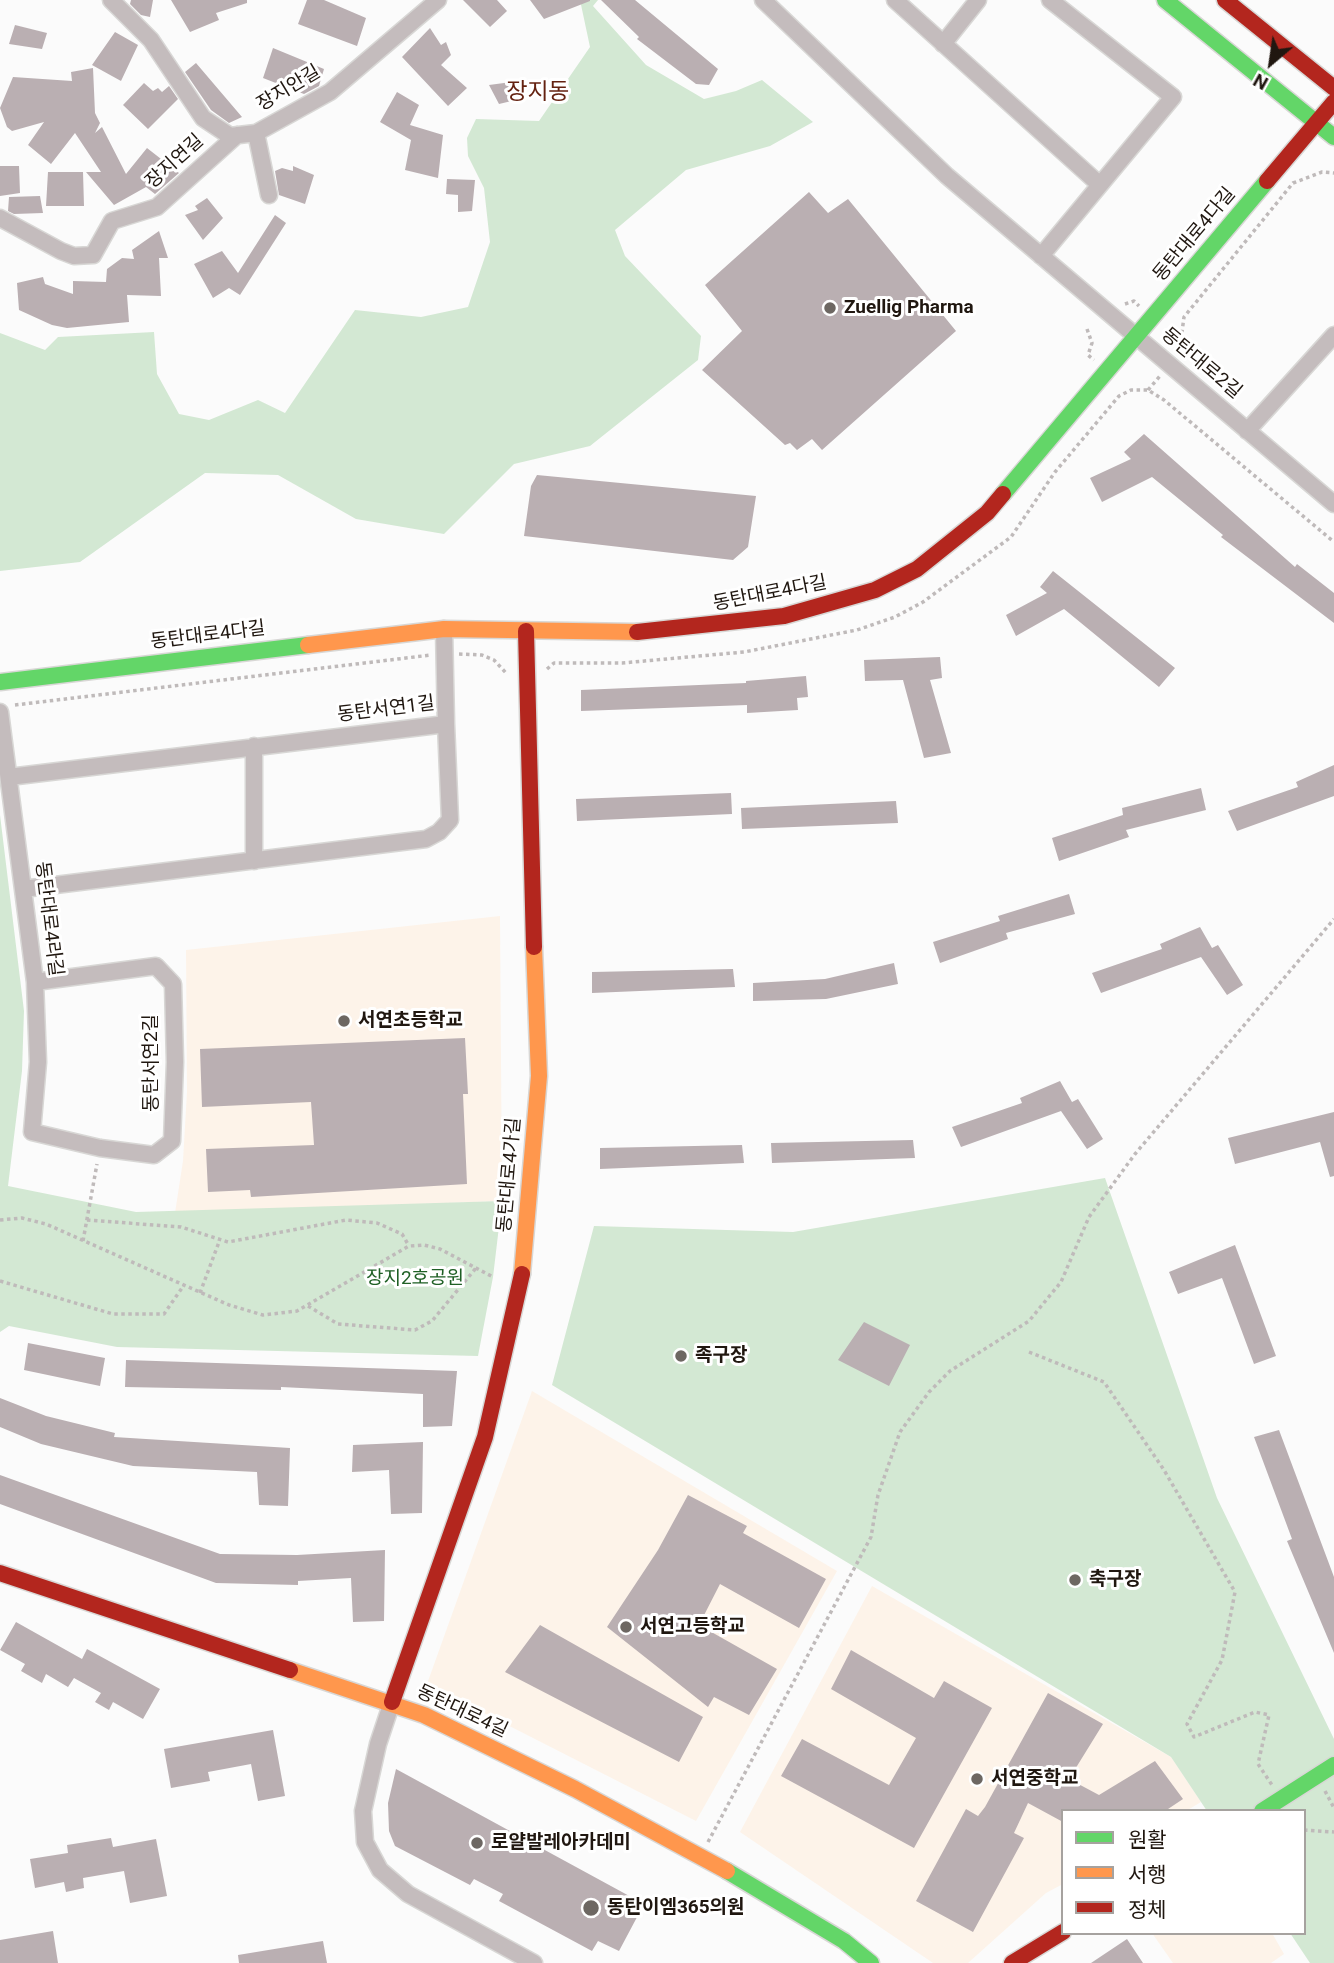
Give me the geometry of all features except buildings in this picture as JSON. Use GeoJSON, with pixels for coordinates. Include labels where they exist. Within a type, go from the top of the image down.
{"type":"FeatureCollection","features":[{"type":"Feature","properties":{"kind":"street"},"geometry":{"type":"LineString","coordinates":[[111,0],[151,40],[203,118],[230,136],[237,135]]}},
{"type":"Feature","properties":{"kind":"street","name":"장지안길"},"geometry":{"type":"LineString","coordinates":[[237,135],[256,133],[330,92],[438,0]]}},
{"type":"Feature","properties":{"kind":"street","name":"동탄대로2길"},"geometry":{"type":"LineString","coordinates":[[764,0],[947,176],[1334,505]]}},
{"type":"Feature","properties":{"kind":"street"},"geometry":{"type":"LineString","coordinates":[[895,0],[1100,185]]}},
{"type":"Feature","properties":{"kind":"street"},"geometry":{"type":"LineString","coordinates":[[943,44],[978,0]]}},
{"type":"Feature","properties":{"kind":"street"},"geometry":{"type":"LineString","coordinates":[[1041,256],[1173,97],[1050,0]]}},
{"type":"Feature","properties":{"kind":"street"},"geometry":{"type":"LineString","coordinates":[[1165,0],[1334,137]]}},
{"type":"Feature","properties":{"kind":"street"},"geometry":{"type":"LineString","coordinates":[[1225,0],[1334,88]]}},
{"type":"Feature","properties":{"kind":"street","name":"동탄대로4다길"},"geometry":{"type":"LineString","coordinates":[[0,682],[444,629],[611,634],[736,624],[850,599],[886,585],[918,569],[986,513],[1334,102]]}},
{"type":"Feature","properties":{"kind":"street"},"geometry":{"type":"LineString","coordinates":[[256,133],[269,195]]}},
{"type":"Feature","properties":{"kind":"street","name":"장지연길"},"geometry":{"type":"LineString","coordinates":[[0,218],[61,251],[74,256],[93,255],[112,221],[157,207],[237,135]]}},
{"type":"Feature","properties":{"kind":"street"},"geometry":{"type":"LineString","coordinates":[[1247,431],[1334,335]]}},
{"type":"Feature","properties":{"kind":"street"},"geometry":{"type":"LineString","coordinates":[[444,629],[446,724]]}},
{"type":"Feature","properties":{"kind":"street","name":"동탄대로4가길"},"geometry":{"type":"LineString","coordinates":[[392,1702],[485,1437],[521,1279],[533,1172],[539,1076],[529,811],[526,631]]}},
{"type":"Feature","properties":{"kind":"street","name":"동탄대로4라길"},"geometry":{"type":"LineString","coordinates":[[0,712],[35,982],[38,1062],[32,1132]]}},
{"type":"Feature","properties":{"kind":"street","name":"동탄서연1길"},"geometry":{"type":"LineString","coordinates":[[9,777],[446,724],[450,820],[439,832],[426,839],[23,889]]}},
{"type":"Feature","properties":{"kind":"street"},"geometry":{"type":"LineString","coordinates":[[254,746],[254,861]]}},
{"type":"Feature","properties":{"kind":"street","name":"동탄서연2길"},"geometry":{"type":"LineString","coordinates":[[32,1132],[100,1148],[154,1155],[172,1141],[173,984],[156,966],[35,982]]}},
{"type":"Feature","properties":{"kind":"street","name":"동탄대로4길"},"geometry":{"type":"LineString","coordinates":[[0,1573],[392,1702],[575,1789],[720,1867],[844,1941],[872,1963]]}},
{"type":"Feature","properties":{"kind":"street"},"geometry":{"type":"LineString","coordinates":[[392,1702],[378,1744],[363,1811],[365,1842],[380,1870],[408,1894],[534,1963]]}},
{"type":"Feature","properties":{"kind":"street"},"geometry":{"type":"LineString","coordinates":[[1265,1809],[1334,1765]]}},
{"type":"Feature","properties":{"kind":"street"},"geometry":{"type":"LineString","coordinates":[[1012,1963],[1061,1933]]}},
{"type":"Feature","properties":{"kind":"path"},"geometry":{"type":"LineString","coordinates":[[1180,342],[1184,317],[1293,183],[1322,172],[1334,173]]}},
{"type":"Feature","properties":{"kind":"path"},"geometry":{"type":"LineString","coordinates":[[1087,329],[1092,343],[1088,355]]}},
{"type":"Feature","properties":{"kind":"path"},"geometry":{"type":"LineString","coordinates":[[543,675],[554,663],[622,663],[715,656],[857,630],[895,617],[923,602],[1011,537],[1055,472],[1119,396],[1130,390],[1148,390],[1164,400],[1334,542]]}},
{"type":"Feature","properties":{"kind":"path"},"geometry":{"type":"LineString","coordinates":[[18,705],[420,654]]}},
{"type":"Feature","properties":{"kind":"path"},"geometry":{"type":"LineString","coordinates":[[467,654],[494,660],[507,674]]}},
{"type":"Feature","properties":{"kind":"path"},"geometry":{"type":"LineString","coordinates":[[708,1844],[871,1537],[878,1495],[900,1432],[929,1392],[950,1371],[1029,1321],[1062,1282],[1089,1217],[1135,1154],[1334,919]]}},
{"type":"Feature","properties":{"kind":"path"},"geometry":{"type":"LineString","coordinates":[[83,1241],[100,1148]]}},
{"type":"Feature","properties":{"kind":"path"},"geometry":{"type":"LineString","coordinates":[[0,1220],[22,1218],[83,1241],[201,1293],[263,1315],[297,1311],[409,1246],[424,1245],[440,1249],[493,1277]]}},
{"type":"Feature","properties":{"kind":"path"},"geometry":{"type":"LineString","coordinates":[[87,1220],[181,1227],[197,1230],[219,1241],[346,1220],[377,1223],[402,1234],[409,1246]]}},
{"type":"Feature","properties":{"kind":"path"},"geometry":{"type":"LineString","coordinates":[[201,1293],[219,1241]]}},
{"type":"Feature","properties":{"kind":"path"},"geometry":{"type":"LineString","coordinates":[[307,1306],[338,1324],[415,1330],[432,1321],[476,1268]]}},
{"type":"Feature","properties":{"kind":"path"},"geometry":{"type":"LineString","coordinates":[[0,1281],[113,1314],[164,1314],[184,1285]]}},
{"type":"Feature","properties":{"kind":"path"},"geometry":{"type":"LineString","coordinates":[[1029,1352],[1104,1382],[1164,1470],[1235,1592],[1222,1660],[1187,1724],[1195,1737],[1255,1712],[1269,1715],[1258,1764],[1273,1787]]}},
{"type":"Feature","properties":{"kind":"path"},"geometry":{"type":"LineString","coordinates":[[1306,1830],[1334,1832]]}},
{"type":"Feature","properties":{"kind":"shaded area","name":"서연초등학교"},"geometry":{"type":"Polygon","coordinates":[[[500,916],[502,1201],[175,1213],[183,1161],[187,1092],[186,950],[500,916]]]}},
{"type":"Feature","properties":{"kind":"shaded area","name":"서연고등학교"},"geometry":{"type":"Polygon","coordinates":[[[532,1391],[837,1571],[696,1821],[427,1684],[532,1391]]]}},
{"type":"Feature","properties":{"kind":"shaded area","name":"서연중학교"},"geometry":{"type":"Polygon","coordinates":[[[872,1586],[1171,1757],[1201,1802],[1189,1809],[1061,1809],[1061,1885],[1046,1893],[968,1963],[933,1963],[740,1832],[872,1586]]]}},
{"type":"Feature","properties":{"kind":"shaded area"},"geometry":{"type":"Polygon","coordinates":[[[1153,1935],[1273,1935],[1284,1954],[1271,1963],[1173,1963],[1153,1935]]]}},
{"type":"Feature","properties":{"kind":"green space"},"geometry":{"type":"Polygon","coordinates":[[[580,0],[598,0],[593,6],[646,65],[704,99],[736,91],[762,80],[813,122],[770,146],[686,170],[615,230],[625,256],[701,336],[698,360],[590,446],[514,464],[444,534],[356,519],[278,475],[205,473],[80,562],[0,571],[0,333],[45,350],[58,337],[154,332],[157,374],[179,414],[209,420],[258,400],[285,413],[355,310],[421,317],[468,307],[490,242],[484,188],[468,156],[467,138],[476,119],[539,121],[590,47],[580,0]]]}},
{"type":"Feature","properties":{"kind":"green space","name":"장지2호공원"},"geometry":{"type":"Polygon","coordinates":[[[0,815],[24,1011],[22,1071],[8,1186],[136,1212],[502,1201],[493,1277],[478,1356],[117,1347],[9,1326],[0,1332],[0,815]]]}},
{"type":"Feature","properties":{"kind":"green space"},"geometry":{"type":"Polygon","coordinates":[[[1105,1178],[1217,1498],[1334,1739],[1334,1963],[1310,1963],[1291,1935],[1306,1935],[1306,1809],[1206,1809],[1171,1757],[552,1385],[594,1226],[793,1232],[1105,1178]]]}},
{"type":"Feature","properties":{"kind":"traffic: fast"},"geometry":{"type":"LineString","coordinates":[[1165,0],[1334,137]]}},
{"type":"Feature","properties":{"kind":"traffic: fast"},"geometry":{"type":"LineString","coordinates":[[1003,494],[1267,181]]}},
{"type":"Feature","properties":{"kind":"traffic: fast"},"geometry":{"type":"LineString","coordinates":[[0,682],[308,645]]}},
{"type":"Feature","properties":{"kind":"traffic: fast"},"geometry":{"type":"LineString","coordinates":[[1265,1809],[1334,1765]]}},
{"type":"Feature","properties":{"kind":"traffic: fast"},"geometry":{"type":"LineString","coordinates":[[727,1871],[844,1941],[871,1963]]}},
{"type":"Feature","properties":{"kind":"traffic: slow"},"geometry":{"type":"LineString","coordinates":[[308,645],[444,629],[637,632]]}},
{"type":"Feature","properties":{"kind":"traffic: slow"},"geometry":{"type":"LineString","coordinates":[[522,1274],[539,1076],[534,947]]}},
{"type":"Feature","properties":{"kind":"traffic: slow"},"geometry":{"type":"LineString","coordinates":[[290,1670],[424,1715],[575,1789],[727,1871]]}},
{"type":"Feature","properties":{"kind":"traffic: jam"},"geometry":{"type":"LineString","coordinates":[[1225,0],[1334,88]]}},
{"type":"Feature","properties":{"kind":"traffic: jam"},"geometry":{"type":"LineString","coordinates":[[1267,181],[1334,102]]}},
{"type":"Feature","properties":{"kind":"traffic: jam"},"geometry":{"type":"LineString","coordinates":[[637,632],[784,616],[875,590],[917,569],[987,513],[1003,494]]}},
{"type":"Feature","properties":{"kind":"traffic: jam"},"geometry":{"type":"LineString","coordinates":[[526,631],[534,947]]}},
{"type":"Feature","properties":{"kind":"traffic: jam"},"geometry":{"type":"LineString","coordinates":[[392,1702],[485,1437],[522,1274]]}},
{"type":"Feature","properties":{"kind":"traffic: jam"},"geometry":{"type":"LineString","coordinates":[[0,1573],[290,1670]]}},
{"type":"Feature","properties":{"kind":"traffic: jam"},"geometry":{"type":"LineString","coordinates":[[1012,1963],[1061,1933]]}},
{"type":"Feature","properties":{"kind":"place","name":"Zuellig Pharma"},"geometry":{"type":"Point","coordinates":[830,308]}},
{"type":"Feature","properties":{"kind":"place","name":"서연초등학교"},"geometry":{"type":"Point","coordinates":[344,1021]}},
{"type":"Feature","properties":{"kind":"place","name":"족구장"},"geometry":{"type":"Point","coordinates":[681,1356]}},
{"type":"Feature","properties":{"kind":"place","name":"축구장"},"geometry":{"type":"Point","coordinates":[1075,1580]}},
{"type":"Feature","properties":{"kind":"place","name":"서연고등학교"},"geometry":{"type":"Point","coordinates":[626,1627]}},
{"type":"Feature","properties":{"kind":"place","name":"서연중학교"},"geometry":{"type":"Point","coordinates":[977,1779]}},
{"type":"Feature","properties":{"kind":"place","name":"로얄발레아카데미"},"geometry":{"type":"Point","coordinates":[477,1843]}},
{"type":"Feature","properties":{"kind":"place","name":"동탄이엠365의원"},"geometry":{"type":"Point","coordinates":[591,1908]}},
{"type":"Feature","properties":{"kind":"district","name":"장지동"},"geometry":{"type":"Point","coordinates":[538,93]}}]}
